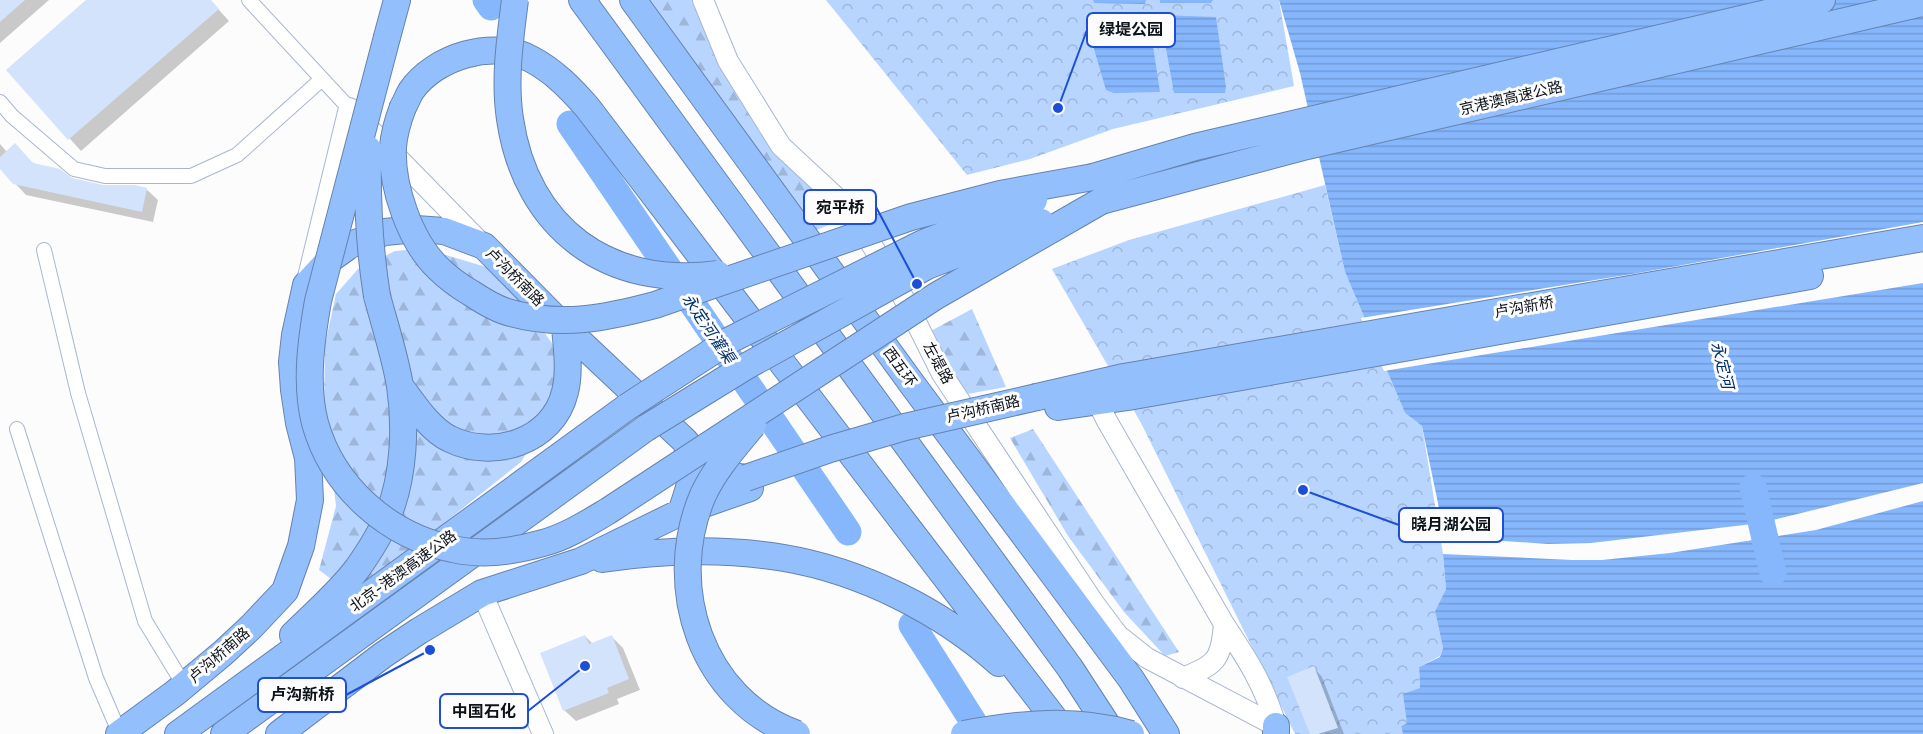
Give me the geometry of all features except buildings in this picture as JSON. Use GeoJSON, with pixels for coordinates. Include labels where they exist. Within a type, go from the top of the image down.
{"type":"FeatureCollection","features":[{"type":"Feature","properties":{"kind":"highway"},"geometry":{"type":"LineString","coordinates":[[397,0],[387,37],[360,106],[318,301],[311,340],[310,382],[315,423],[331,461],[346,484],[382,519],[404,533],[428,543],[455,550],[486,552],[514,550],[546,543],[574,531],[936,296],[1101,201]]}},
{"type":"Feature","properties":{"kind":"highway"},"geometry":{"type":"LineString","coordinates":[[515,0],[507,89],[509,118],[515,148],[524,174],[550,217],[570,237],[599,257],[630,270],[669,276],[707,275],[760,268]]}},
{"type":"Feature","properties":{"kind":"highway"},"geometry":{"type":"LineString","coordinates":[[582,0],[1056,649],[1113,734]]}},
{"type":"Feature","properties":{"kind":"highway","name":"西五环"},"geometry":{"type":"LineString","coordinates":[[633,0],[905,375],[1131,679],[1166,734]]}},
{"type":"Feature","properties":{"kind":"highway","name":"京港澳高速公路"},"geometry":{"type":"LineString","coordinates":[[1092,177],[1195,147],[1822,0]]}},
{"type":"Feature","properties":{"kind":"highway","name":"京港澳高速公路"},"geometry":{"type":"LineString","coordinates":[[1101,201],[1307,146],[1923,3]]}},
{"type":"Feature","properties":{"kind":"highway"},"geometry":{"type":"LineString","coordinates":[[1066,734],[871,480],[733,297],[587,107],[553,73],[530,58],[506,51],[484,51],[461,56],[442,64],[412,90],[403,107],[393,148],[394,178],[409,222],[423,249],[437,268],[479,298],[510,313],[549,320],[590,320],[614,316],[655,305],[760,268],[912,217],[1000,194],[1092,177]]}},
{"type":"Feature","properties":{"kind":"highway"},"geometry":{"type":"LineString","coordinates":[[222,703],[356,570],[389,513],[400,467],[403,427],[400,386],[377,296],[371,260],[360,106]]}},
{"type":"Feature","properties":{"kind":"highway","name":"北京-港澳高速公路"},"geometry":{"type":"LineString","coordinates":[[178,734],[627,407],[730,340],[923,243],[1092,177]]}},
{"type":"Feature","properties":{"kind":"highway","name":"北京-港澳高速公路"},"geometry":{"type":"LineString","coordinates":[[224,734],[646,428],[745,367],[927,266],[1010,233],[1101,201]]}},
{"type":"Feature","properties":{"kind":"highway","name":"卢沟桥南路"},"geometry":{"type":"LineString","coordinates":[[120,734],[184,685],[251,627],[285,591],[301,546],[310,500],[308,458],[298,423],[294,390],[292,362],[295,335],[306,285],[329,260],[350,245],[385,232],[416,229],[444,231],[484,246],[685,441],[705,465],[723,475],[748,483]]}},
{"type":"Feature","properties":{"kind":"highway","name":"卢沟新桥"},"geometry":{"type":"LineString","coordinates":[[1126,387],[1923,238]]}},
{"type":"Feature","properties":{"kind":"highway","name":"卢沟新桥"},"geometry":{"type":"LineString","coordinates":[[1126,387],[1923,256]]}},
{"type":"Feature","properties":{"kind":"highway"},"geometry":{"type":"LineString","coordinates":[[400,386],[426,420],[449,439],[472,446],[499,448],[524,442],[541,430],[555,415],[565,393],[568,366],[566,328]]}},
{"type":"Feature","properties":{"kind":"highway","name":"卢沟桥南路"},"geometry":{"type":"LineString","coordinates":[[279,734],[383,655],[482,593],[581,561],[681,512],[830,449],[905,427],[1126,387]]}},
{"type":"Feature","properties":{"kind":"highway"},"geometry":{"type":"LineString","coordinates":[[767,407],[718,469],[704,494],[693,521],[688,543],[688,595],[700,639],[709,658],[726,682],[740,699],[761,716],[782,729],[797,734]]}},
{"type":"Feature","properties":{"kind":"highway"},"geometry":{"type":"LineString","coordinates":[[681,512],[691,476],[692,460],[685,441]]}},
{"type":"Feature","properties":{"kind":"highway"},"geometry":{"type":"LineString","coordinates":[[581,561],[645,552],[734,552],[785,558],[832,570],[884,589],[936,615],[982,648],[1040,699]]}},
{"type":"Feature","properties":{"kind":"highway"},"geometry":{"type":"LineString","coordinates":[[964,734],[1054,723],[1086,724],[1131,734]]}},
{"type":"Feature","properties":{"kind":"street"},"geometry":{"type":"LineString","coordinates":[[249,0],[322,79],[360,106],[484,246]]}},
{"type":"Feature","properties":{"kind":"street","name":"左堤路"},"geometry":{"type":"LineString","coordinates":[[703,0],[728,61],[781,146],[852,212],[906,302],[942,374],[1094,603],[1118,635],[1147,658],[1277,731]]}},
{"type":"Feature","properties":{"kind":"street"},"geometry":{"type":"LineString","coordinates":[[0,102],[12,116],[74,169],[105,176],[191,176],[237,155],[322,79]]}},
{"type":"Feature","properties":{"kind":"street"},"geometry":{"type":"LineString","coordinates":[[306,285],[360,106]]}},
{"type":"Feature","properties":{"kind":"street"},"geometry":{"type":"LineString","coordinates":[[44,250],[78,393],[145,621],[184,685]]}},
{"type":"Feature","properties":{"kind":"street"},"geometry":{"type":"LineString","coordinates":[[1093,393],[1224,624],[1256,673],[1269,702],[1277,731]]}},
{"type":"Feature","properties":{"kind":"street"},"geometry":{"type":"LineString","coordinates":[[17,429],[96,678],[120,734]]}},
{"type":"Feature","properties":{"kind":"street"},"geometry":{"type":"LineString","coordinates":[[482,593],[543,734]]}},
{"type":"Feature","properties":{"kind":"street"},"geometry":{"type":"LineString","coordinates":[[1183,678],[1214,663],[1222,645],[1224,624]]}},
{"type":"Feature","properties":{"kind":"green space"},"geometry":{"type":"Polygon","coordinates":[[[650,0],[694,0],[715,52],[847,218],[816,230],[650,0]]]}},
{"type":"Feature","properties":{"kind":"green space"},"geometry":{"type":"Polygon","coordinates":[[[826,0],[1279,0],[1294,86],[1113,129],[1030,159],[967,175],[826,0]]]}},
{"type":"Feature","properties":{"kind":"green space"},"geometry":{"type":"Polygon","coordinates":[[[1325,185],[1345,272],[1405,413],[1422,426],[1443,554],[1446,589],[1435,611],[1443,648],[1440,656],[1419,667],[1420,688],[1407,723],[1401,726],[1403,734],[1295,734],[1141,423],[1052,269],[1129,240],[1325,185]]]}},
{"type":"Feature","properties":{"kind":"green space"},"geometry":{"type":"Polygon","coordinates":[[[410,250],[446,255],[486,267],[521,300],[554,346],[562,371],[556,402],[521,462],[370,582],[338,584],[319,570],[336,506],[324,403],[325,345],[336,294],[358,269],[395,251],[410,250]]]}},
{"type":"Feature","properties":{"kind":"green space"},"geometry":{"type":"Polygon","coordinates":[[[972,309],[1006,387],[962,395],[927,333],[972,309]]]}},
{"type":"Feature","properties":{"kind":"green space"},"geometry":{"type":"Polygon","coordinates":[[[1033,429],[1179,652],[1165,656],[1124,612],[1068,536],[1010,438],[1033,429]]]}},
{"type":"Feature","properties":{"kind":"water"},"geometry":{"type":"Polygon","coordinates":[[[1093,0],[1146,0],[1145,4],[1094,3],[1093,0]]]}},
{"type":"Feature","properties":{"kind":"water"},"geometry":{"type":"Polygon","coordinates":[[[1160,0],[1213,0],[1211,3],[1160,3],[1160,0]]]}},
{"type":"Feature","properties":{"kind":"water"},"geometry":{"type":"Polygon","coordinates":[[[1279,0],[1923,0],[1923,483],[1761,523],[1591,543],[1548,544],[1445,537],[1422,426],[1405,413],[1345,272],[1300,73],[1279,0]]]}},
{"type":"Feature","properties":{"kind":"water"},"geometry":{"type":"Polygon","coordinates":[[[1146,15],[1149,20],[1160,92],[1114,93],[1106,90],[1094,49],[1093,18],[1095,16],[1146,15]]]}},
{"type":"Feature","properties":{"kind":"water"},"geometry":{"type":"Polygon","coordinates":[[[1160,15],[1216,17],[1225,93],[1174,93],[1160,15]]]}},
{"type":"Feature","properties":{"kind":"water"},"geometry":{"type":"Polygon","coordinates":[[[1923,501],[1923,734],[1403,734],[1401,726],[1407,723],[1403,694],[1420,688],[1419,667],[1440,657],[1443,648],[1435,611],[1446,589],[1443,554],[1602,560],[1670,553],[1816,530],[1923,501]]]}},
{"type":"Feature","properties":{"kind":"pier"},"geometry":{"type":"Polygon","coordinates":[[[1923,222],[1923,283],[1384,371],[1361,318],[1638,273],[1923,222]]]}},
{"type":"Feature","properties":{"kind":"waterway","name":"永定河灌渠"},"geometry":{"type":"LineString","coordinates":[[486,0],[491,7]]}},
{"type":"Feature","properties":{"kind":"waterway","name":"永定河灌渠"},"geometry":{"type":"LineString","coordinates":[[570,124],[848,532]]}},
{"type":"Feature","properties":{"kind":"waterway","name":"永定河"},"geometry":{"type":"LineString","coordinates":[[1753,487],[1773,573]]}},
{"type":"Feature","properties":{"kind":"waterway","name":"永定河灌渠"},"geometry":{"type":"LineString","coordinates":[[912,625],[981,734]]}},
{"type":"Feature","properties":{"kind":"place","name":"绿堤公园"},"geometry":{"type":"Point","coordinates":[1058,108]}},
{"type":"Feature","properties":{"kind":"place","name":"宛平桥"},"geometry":{"type":"Point","coordinates":[917,284]}},
{"type":"Feature","properties":{"kind":"place","name":"晓月湖公园"},"geometry":{"type":"Point","coordinates":[1303,490]}},
{"type":"Feature","properties":{"kind":"place","name":"卢沟新桥"},"geometry":{"type":"Point","coordinates":[430,650]}},
{"type":"Feature","properties":{"kind":"place","name":"中国石化"},"geometry":{"type":"Point","coordinates":[585,666]}}]}
